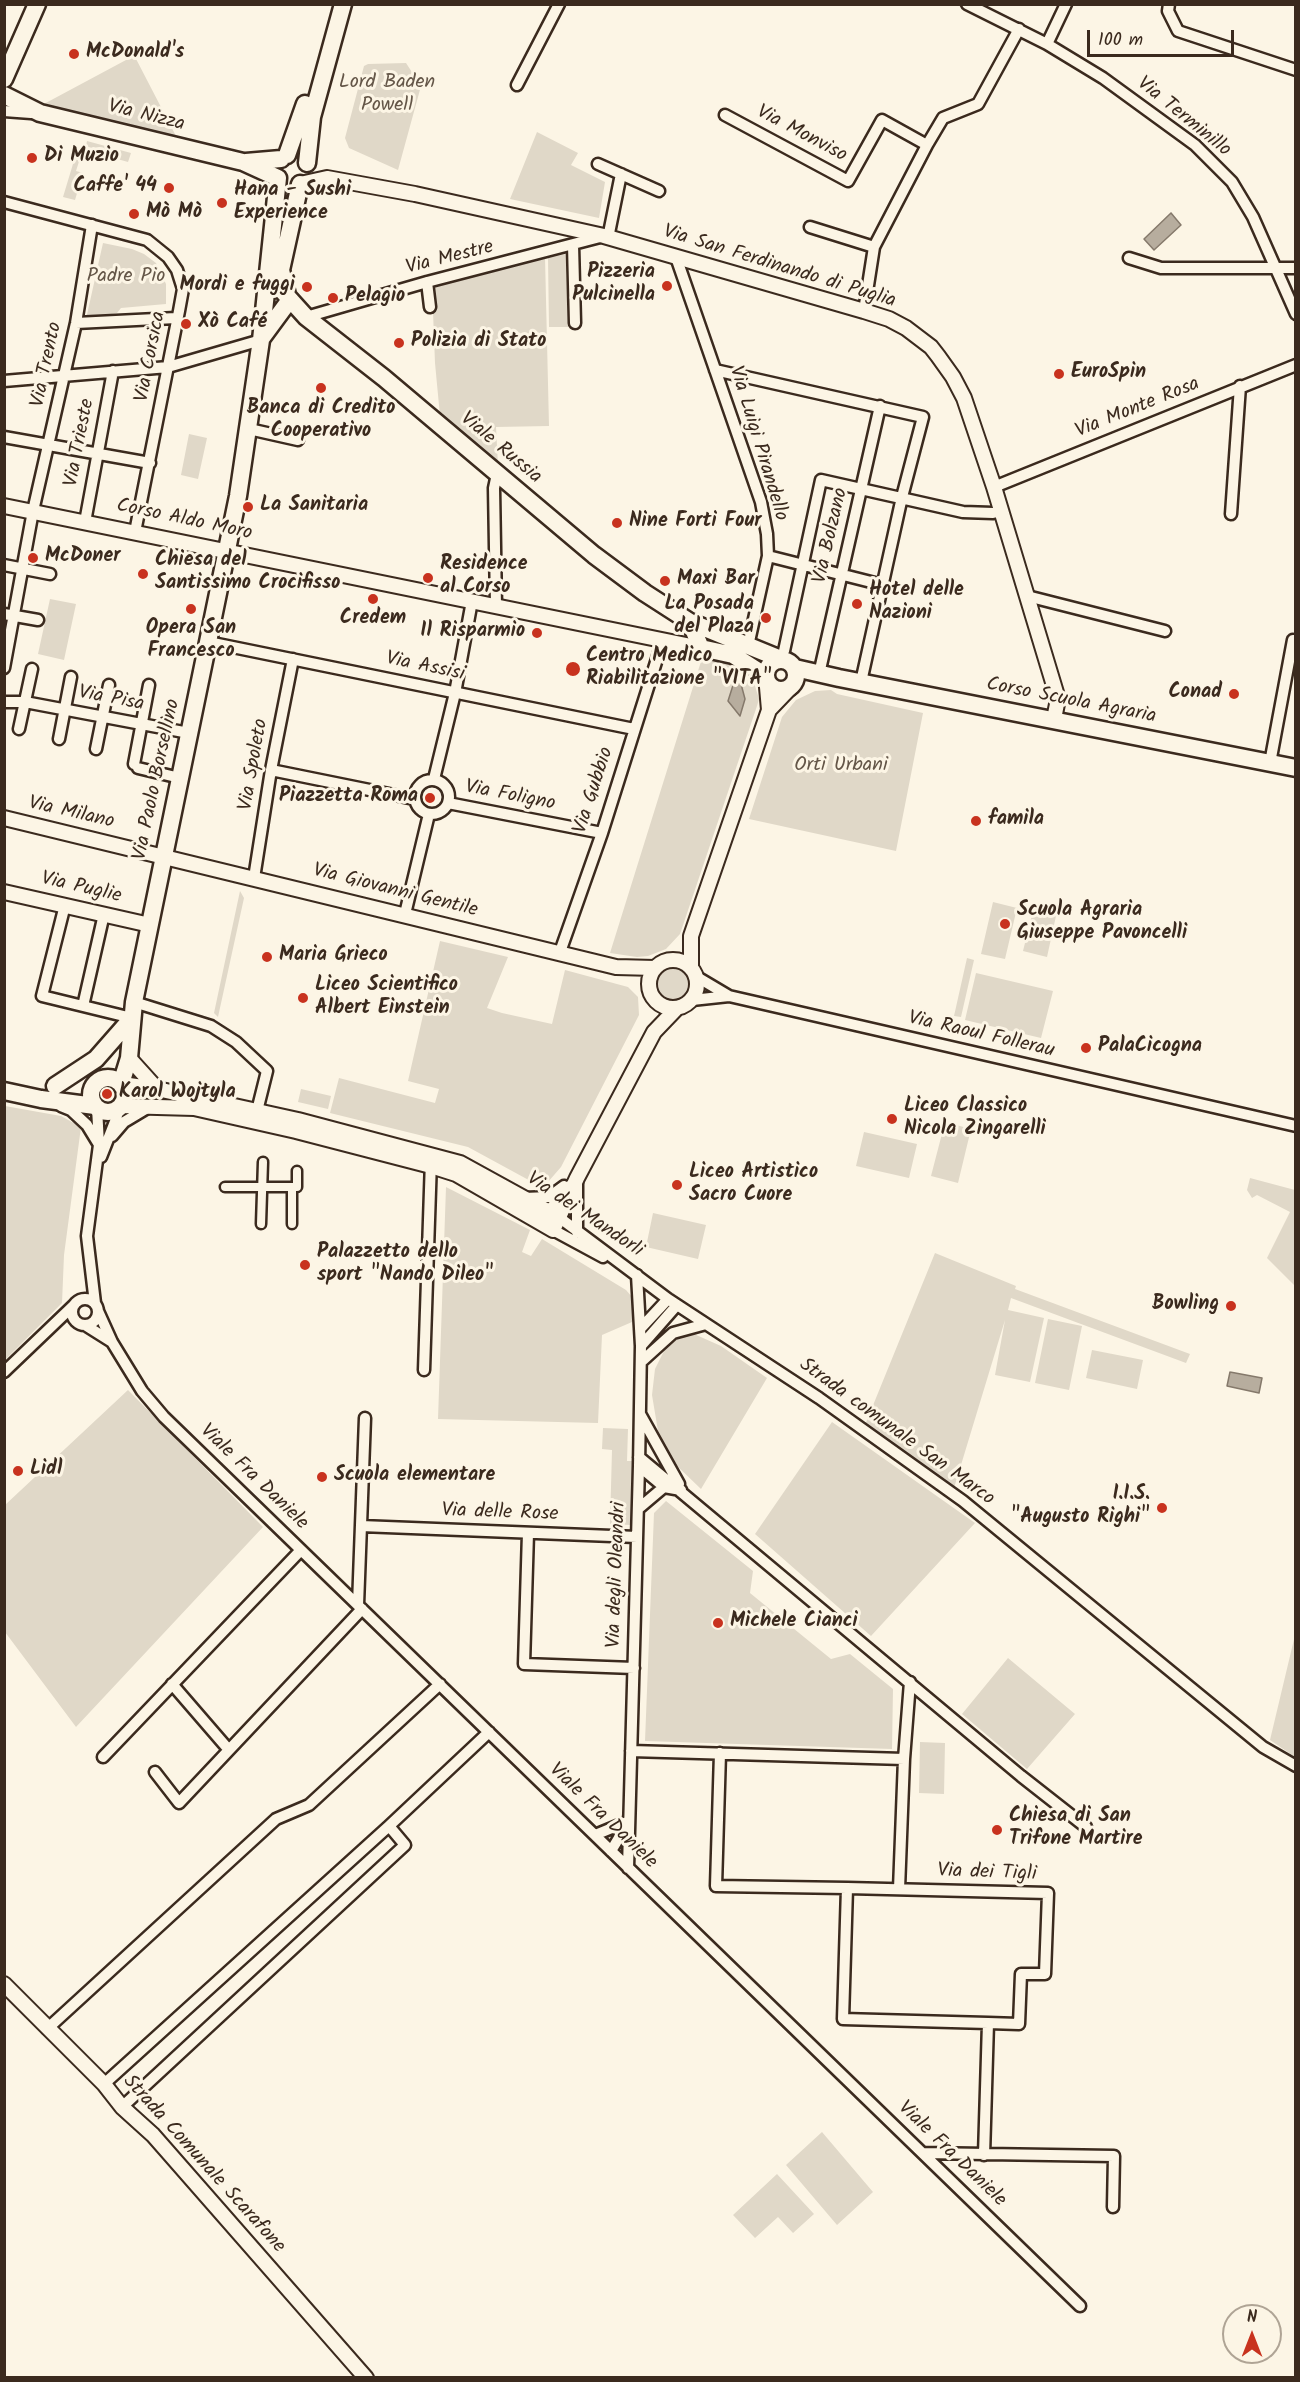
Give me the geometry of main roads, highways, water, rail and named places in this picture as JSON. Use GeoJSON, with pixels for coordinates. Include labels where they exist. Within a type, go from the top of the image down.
{"type":"FeatureCollection","features":[{"type":"Feature","properties":{"kind":"main road"},"geometry":{"type":"LineString","coordinates":[[4,80],[37,4]]}},
{"type":"Feature","properties":{"kind":"main road"},"geometry":{"type":"LineString","coordinates":[[300,184],[285,185],[278,178],[276,168],[284,157],[303,114],[332,4]]}},
{"type":"Feature","properties":{"kind":"main road"},"geometry":{"type":"LineString","coordinates":[[261,340],[289,301],[281,270],[300,184],[307,177],[312,117],[344,4]]}},
{"type":"Feature","properties":{"kind":"main road","name":"Via Nizza"},"geometry":{"type":"LineString","coordinates":[[4,95],[40,113],[243,162],[278,178]]}},
{"type":"Feature","properties":{"kind":"main road"},"geometry":{"type":"LineString","coordinates":[[284,157],[301,156],[307,163]]}},
{"type":"Feature","properties":{"kind":"main road","name":"Via Nizza"},"geometry":{"type":"LineString","coordinates":[[243,162],[284,157]]}},
{"type":"Feature","properties":{"kind":"main road","name":"Via Paolo Borsellino"},"geometry":{"type":"LineString","coordinates":[[133,1010],[227,551],[249,429],[278,178]]}},
{"type":"Feature","properties":{"kind":"main road","name":"Viale Russia"},"geometry":{"type":"LineString","coordinates":[[268,275],[289,301],[306,317],[384,378],[594,555],[645,593],[690,622],[787,660]]}},
{"type":"Feature","properties":{"kind":"main road","name":"Corso Aldo Moro"},"geometry":{"type":"LineString","coordinates":[[690,622],[701,648],[733,655],[766,676]]}},
{"type":"Feature","properties":{"kind":"main road"},"geometry":{"type":"LineString","coordinates":[[787,660],[797,677],[789,688],[779,690],[770,685],[766,676],[771,664],[787,660]]}},
{"type":"Feature","properties":{"kind":"main road","name":"Corso Scuola Agraria"},"geometry":{"type":"LineString","coordinates":[[787,660],[819,674],[1296,768]]}},
{"type":"Feature","properties":{"kind":"main road","name":"Corso Scuola Agraria"},"geometry":{"type":"LineString","coordinates":[[793,685],[839,678]]}},
{"type":"Feature","properties":{"kind":"main road"},"geometry":{"type":"LineString","coordinates":[[8,1091],[41,1099],[96,1106],[110,1111],[120,1107],[125,1098],[121,1084],[129,1058],[133,1010]]}},
{"type":"Feature","properties":{"kind":"main road"},"geometry":{"type":"LineString","coordinates":[[96,1106],[91,1096],[94,1085],[99,1081],[133,1010]]}},
{"type":"Feature","properties":{"kind":"main road"},"geometry":{"type":"LineString","coordinates":[[55,1086],[96,1059],[133,1010]]}},
{"type":"Feature","properties":{"kind":"main road"},"geometry":{"type":"LineString","coordinates":[[8,1091],[112,1078],[121,1084]]}},
{"type":"Feature","properties":{"kind":"place","name":"McDonald's"},"geometry":{"type":"Point","coordinates":[74,54]}},
{"type":"Feature","properties":{"kind":"place","name":"Di Muzio"},"geometry":{"type":"Point","coordinates":[32,158]}},
{"type":"Feature","properties":{"kind":"place","name":"Caffe' 44"},"geometry":{"type":"Point","coordinates":[169,188]}},
{"type":"Feature","properties":{"kind":"place","name":"Hana - Sushi Experience"},"geometry":{"type":"Point","coordinates":[222,203]}},
{"type":"Feature","properties":{"kind":"place","name":"Mò Mò"},"geometry":{"type":"Point","coordinates":[134,214]}},
{"type":"Feature","properties":{"kind":"place","name":"Pizzeria Pulcinella"},"geometry":{"type":"Point","coordinates":[667,286]}},
{"type":"Feature","properties":{"kind":"place","name":"Mordi e fuggi"},"geometry":{"type":"Point","coordinates":[307,287]}},
{"type":"Feature","properties":{"kind":"place","name":"Pelagio"},"geometry":{"type":"Point","coordinates":[333,298]}},
{"type":"Feature","properties":{"kind":"place","name":"Xò Café"},"geometry":{"type":"Point","coordinates":[186,324]}},
{"type":"Feature","properties":{"kind":"place","name":"Polizia di Stato"},"geometry":{"type":"Point","coordinates":[399,343]}},
{"type":"Feature","properties":{"kind":"place","name":"EuroSpin"},"geometry":{"type":"Point","coordinates":[1059,374]}},
{"type":"Feature","properties":{"kind":"place","name":"Banca di Credito Cooperativo"},"geometry":{"type":"Point","coordinates":[321,388]}},
{"type":"Feature","properties":{"kind":"place","name":"La Sanitaria"},"geometry":{"type":"Point","coordinates":[248,507]}},
{"type":"Feature","properties":{"kind":"place","name":"Nine Forti Four"},"geometry":{"type":"Point","coordinates":[617,523]}},
{"type":"Feature","properties":{"kind":"place","name":"McDoner"},"geometry":{"type":"Point","coordinates":[33,558]}},
{"type":"Feature","properties":{"kind":"place","name":"Chiesa del Santissimo Crocifisso"},"geometry":{"type":"Point","coordinates":[143,574]}},
{"type":"Feature","properties":{"kind":"place","name":"Residence al Corso"},"geometry":{"type":"Point","coordinates":[428,578]}},
{"type":"Feature","properties":{"kind":"place","name":"Maxi Bar"},"geometry":{"type":"Point","coordinates":[665,581]}},
{"type":"Feature","properties":{"kind":"place","name":"Credem"},"geometry":{"type":"Point","coordinates":[373,599]}},
{"type":"Feature","properties":{"kind":"place","name":"Hotel delle Nazioni"},"geometry":{"type":"Point","coordinates":[857,604]}},
{"type":"Feature","properties":{"kind":"place","name":"Opera San Francesco"},"geometry":{"type":"Point","coordinates":[191,609]}},
{"type":"Feature","properties":{"kind":"place","name":"La Posada del Plaza"},"geometry":{"type":"Point","coordinates":[766,618]}},
{"type":"Feature","properties":{"kind":"place","name":"Il Risparmio"},"geometry":{"type":"Point","coordinates":[537,633]}},
{"type":"Feature","properties":{"kind":"place","name":"Centro Medico Riabilitazione \"VITA\""},"geometry":{"type":"Point","coordinates":[573,669]}},
{"type":"Feature","properties":{"kind":"place","name":"Conad"},"geometry":{"type":"Point","coordinates":[1234,694]}},
{"type":"Feature","properties":{"kind":"place","name":"Piazzetta Roma"},"geometry":{"type":"Point","coordinates":[430,798]}},
{"type":"Feature","properties":{"kind":"place","name":"famila"},"geometry":{"type":"Point","coordinates":[976,821]}},
{"type":"Feature","properties":{"kind":"place","name":"Scuola Agraria Giuseppe Pavoncelli"},"geometry":{"type":"Point","coordinates":[1005,924]}},
{"type":"Feature","properties":{"kind":"place","name":"Maria Grieco"},"geometry":{"type":"Point","coordinates":[267,957]}},
{"type":"Feature","properties":{"kind":"place","name":"Liceo Scientifico Albert Einstein"},"geometry":{"type":"Point","coordinates":[303,998]}},
{"type":"Feature","properties":{"kind":"place","name":"PalaCicogna"},"geometry":{"type":"Point","coordinates":[1086,1048]}},
{"type":"Feature","properties":{"kind":"place","name":"Karol Wojtyla"},"geometry":{"type":"Point","coordinates":[107,1094]}},
{"type":"Feature","properties":{"kind":"place","name":"Liceo Classico Nicola Zingarelli"},"geometry":{"type":"Point","coordinates":[892,1119]}},
{"type":"Feature","properties":{"kind":"place","name":"Liceo Artistico Sacro Cuore"},"geometry":{"type":"Point","coordinates":[677,1185]}},
{"type":"Feature","properties":{"kind":"place","name":"Palazzetto dello sport \"Nando Dileo\""},"geometry":{"type":"Point","coordinates":[305,1265]}},
{"type":"Feature","properties":{"kind":"place","name":"Bowling"},"geometry":{"type":"Point","coordinates":[1231,1306]}},
{"type":"Feature","properties":{"kind":"place","name":"Lidl"},"geometry":{"type":"Point","coordinates":[18,1471]}},
{"type":"Feature","properties":{"kind":"place","name":"Scuola elementare"},"geometry":{"type":"Point","coordinates":[322,1477]}},
{"type":"Feature","properties":{"kind":"place","name":"I.I.S. \"Augusto Righi\""},"geometry":{"type":"Point","coordinates":[1162,1508]}},
{"type":"Feature","properties":{"kind":"place","name":"Michele Cianci"},"geometry":{"type":"Point","coordinates":[718,1623]}},
{"type":"Feature","properties":{"kind":"place","name":"Chiesa di San Trifone Martire"},"geometry":{"type":"Point","coordinates":[997,1830]}},
{"type":"Feature","properties":{"kind":"park label","name":"Lord Baden Powell"},"geometry":{"type":"Point","coordinates":[387,96]}},
{"type":"Feature","properties":{"kind":"park label","name":"Padre Pio"},"geometry":{"type":"Point","coordinates":[126,278]}},
{"type":"Feature","properties":{"kind":"park label","name":"Orti Urbani"},"geometry":{"type":"Point","coordinates":[841,767]}}]}
